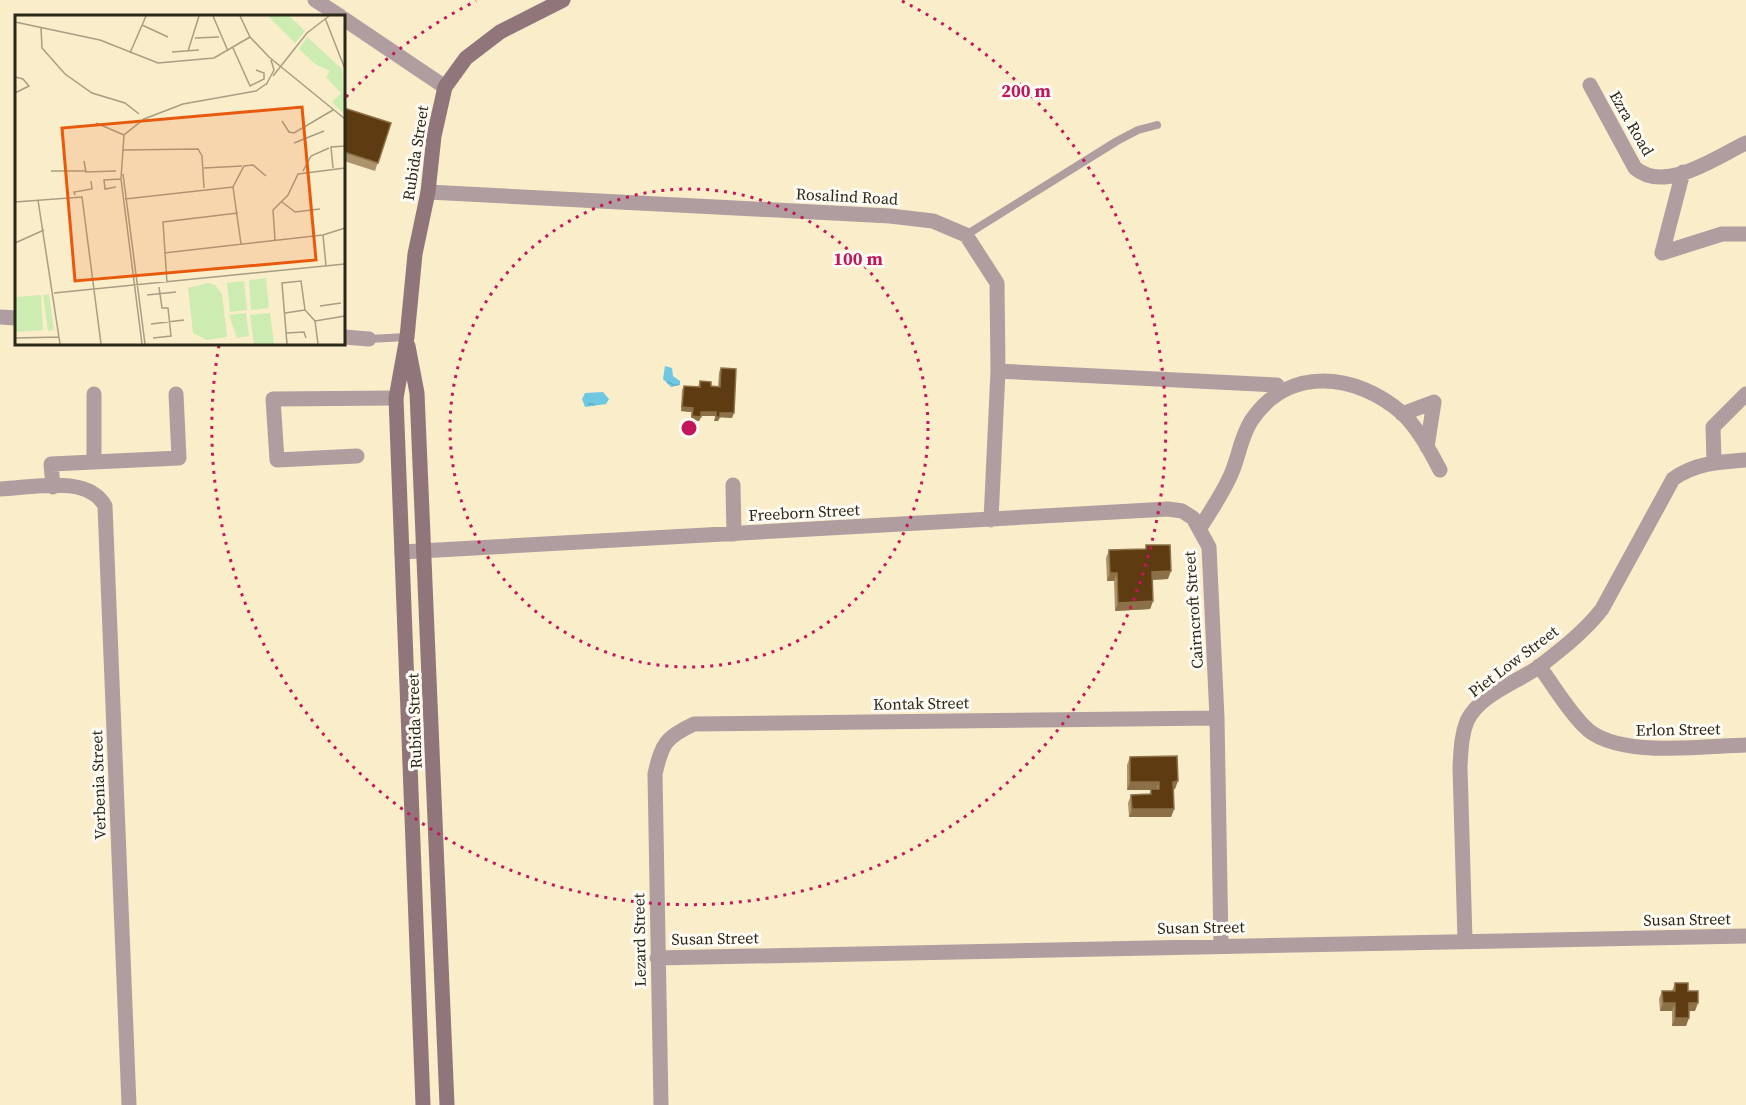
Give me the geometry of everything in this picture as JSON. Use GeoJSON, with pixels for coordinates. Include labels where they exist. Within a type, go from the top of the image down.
{"type":"FeatureCollection","features":[{"type":"Feature","properties":{"kind":"street"},"geometry":{"type":"LineString","coordinates":[[315,0],[338,15]]}},
{"type":"Feature","properties":{"kind":"street","name":"Rubida Street"},"geometry":{"type":"LineString","coordinates":[[423,1105],[396,398],[407,337],[415,254],[428,192],[434,136],[445,87],[466,58],[500,32],[563,0]]}},
{"type":"Feature","properties":{"kind":"street"},"geometry":{"type":"LineString","coordinates":[[345,20],[445,87]]}},
{"type":"Feature","properties":{"kind":"street","name":"Ezra Road"},"geometry":{"type":"LineString","coordinates":[[1590,85],[1635,168],[1643,175],[1656,177],[1683,172],[1746,143]]}},
{"type":"Feature","properties":{"kind":"street"},"geometry":{"type":"LineString","coordinates":[[1683,172],[1662,253],[1722,234],[1746,234]]}},
{"type":"Feature","properties":{"kind":"street","name":"Rosalind Road"},"geometry":{"type":"LineString","coordinates":[[428,192],[890,216],[933,221],[966,235]]}},
{"type":"Feature","properties":{"kind":"street"},"geometry":{"type":"LineString","coordinates":[[966,235],[997,283],[998,371],[991,520]]}},
{"type":"Feature","properties":{"kind":"street"},"geometry":{"type":"LineString","coordinates":[[0,317],[15,318]]}},
{"type":"Feature","properties":{"kind":"street"},"geometry":{"type":"LineString","coordinates":[[345,337],[369,339]]}},
{"type":"Feature","properties":{"kind":"street","name":"Rubida Street"},"geometry":{"type":"LineString","coordinates":[[407,337],[417,393],[447,1105]]}},
{"type":"Feature","properties":{"kind":"street"},"geometry":{"type":"LineString","coordinates":[[998,371],[1277,385]]}},
{"type":"Feature","properties":{"kind":"street","name":"Cairncroft Street"},"geometry":{"type":"LineString","coordinates":[[1221,945],[1217,718],[1209,547],[1200,528],[1232,473],[1243,435],[1251,420],[1268,400],[1292,386],[1328,380],[1353,384],[1402,414],[1427,447],[1440,470]]}},
{"type":"Feature","properties":{"kind":"street"},"geometry":{"type":"LineString","coordinates":[[94,394],[94,462]]}},
{"type":"Feature","properties":{"kind":"street"},"geometry":{"type":"LineString","coordinates":[[0,489],[52,487],[51,464],[178,458],[176,394]]}},
{"type":"Feature","properties":{"kind":"street"},"geometry":{"type":"LineString","coordinates":[[1714,462],[1713,427],[1746,394]]}},
{"type":"Feature","properties":{"kind":"street"},"geometry":{"type":"LineString","coordinates":[[357,456],[277,460],[273,399],[396,398]]}},
{"type":"Feature","properties":{"kind":"street"},"geometry":{"type":"LineString","coordinates":[[1402,414],[1434,402],[1427,447]]}},
{"type":"Feature","properties":{"kind":"street","name":"Piet Low Street"},"geometry":{"type":"LineString","coordinates":[[1465,940],[1461,740],[1468,719],[1487,699],[1539,666],[1591,624],[1602,609],[1673,479],[1693,467],[1714,462],[1746,460]]}},
{"type":"Feature","properties":{"kind":"street"},"geometry":{"type":"LineString","coordinates":[[733,485],[734,534]]}},
{"type":"Feature","properties":{"kind":"street","name":"Verbenia Street"},"geometry":{"type":"LineString","coordinates":[[52,487],[70,486],[94,492],[105,506],[129,1105]]}},
{"type":"Feature","properties":{"kind":"street","name":"Freeborn Street"},"geometry":{"type":"LineString","coordinates":[[402,552],[1168,509],[1182,511],[1193,518],[1200,528]]}},
{"type":"Feature","properties":{"kind":"street","name":"Erlon Street"},"geometry":{"type":"LineString","coordinates":[[1539,666],[1584,727],[1600,740],[1627,748],[1746,745]]}},
{"type":"Feature","properties":{"kind":"street","name":"Kontak Street"},"geometry":{"type":"LineString","coordinates":[[655,774],[663,744],[672,734],[694,724],[1217,718]]}},
{"type":"Feature","properties":{"kind":"street","name":"Lezard Street"},"geometry":{"type":"LineString","coordinates":[[655,774],[661,1105]]}},
{"type":"Feature","properties":{"kind":"street","name":"Susan Street"},"geometry":{"type":"LineString","coordinates":[[657,958],[1746,936]]}},
{"type":"Feature","properties":{"kind":"lane"},"geometry":{"type":"LineString","coordinates":[[966,235],[1117,141],[1138,130],[1157,125]]}},
{"type":"Feature","properties":{"kind":"lane"},"geometry":{"type":"LineString","coordinates":[[369,339],[407,337]]}},
{"type":"Feature","properties":{"kind":"water"},"geometry":{"type":"Polygon","coordinates":[[[665,366],[672,368],[673,376],[680,381],[680,385],[671,387],[663,379],[665,366]]]}},
{"type":"Feature","properties":{"kind":"water"},"geometry":{"type":"Polygon","coordinates":[[[603,392],[609,399],[606,404],[585,407],[582,399],[585,393],[603,392]]]}},
{"type":"Feature","properties":{"kind":"building"},"geometry":{"type":"Polygon","coordinates":[[[345,108],[391,123],[378,163],[345,152],[345,108]]]}},
{"type":"Feature","properties":{"kind":"building"},"geometry":{"type":"Polygon","coordinates":[[[721,368],[736,369],[734,413],[720,413],[720,417],[716,417],[716,412],[701,412],[701,417],[692,416],[693,408],[682,407],[684,386],[700,387],[700,381],[711,382],[711,386],[720,387],[721,368]]]}},
{"type":"Feature","properties":{"kind":"building"},"geometry":{"type":"Polygon","coordinates":[[[1146,545],[1170,545],[1171,571],[1152,572],[1153,601],[1118,603],[1117,573],[1110,573],[1109,550],[1146,549],[1146,545]]]}},
{"type":"Feature","properties":{"kind":"building"},"geometry":{"type":"Polygon","coordinates":[[[1177,756],[1178,781],[1173,782],[1174,809],[1132,809],[1131,795],[1151,794],[1151,789],[1159,789],[1159,782],[1130,782],[1130,757],[1177,756]]]}},
{"type":"Feature","properties":{"kind":"building"},"geometry":{"type":"Polygon","coordinates":[[[1675,983],[1688,983],[1688,991],[1698,991],[1698,1003],[1689,1003],[1689,1018],[1675,1018],[1675,1003],[1663,1003],[1662,991],[1675,991],[1675,983]]]}}]}
